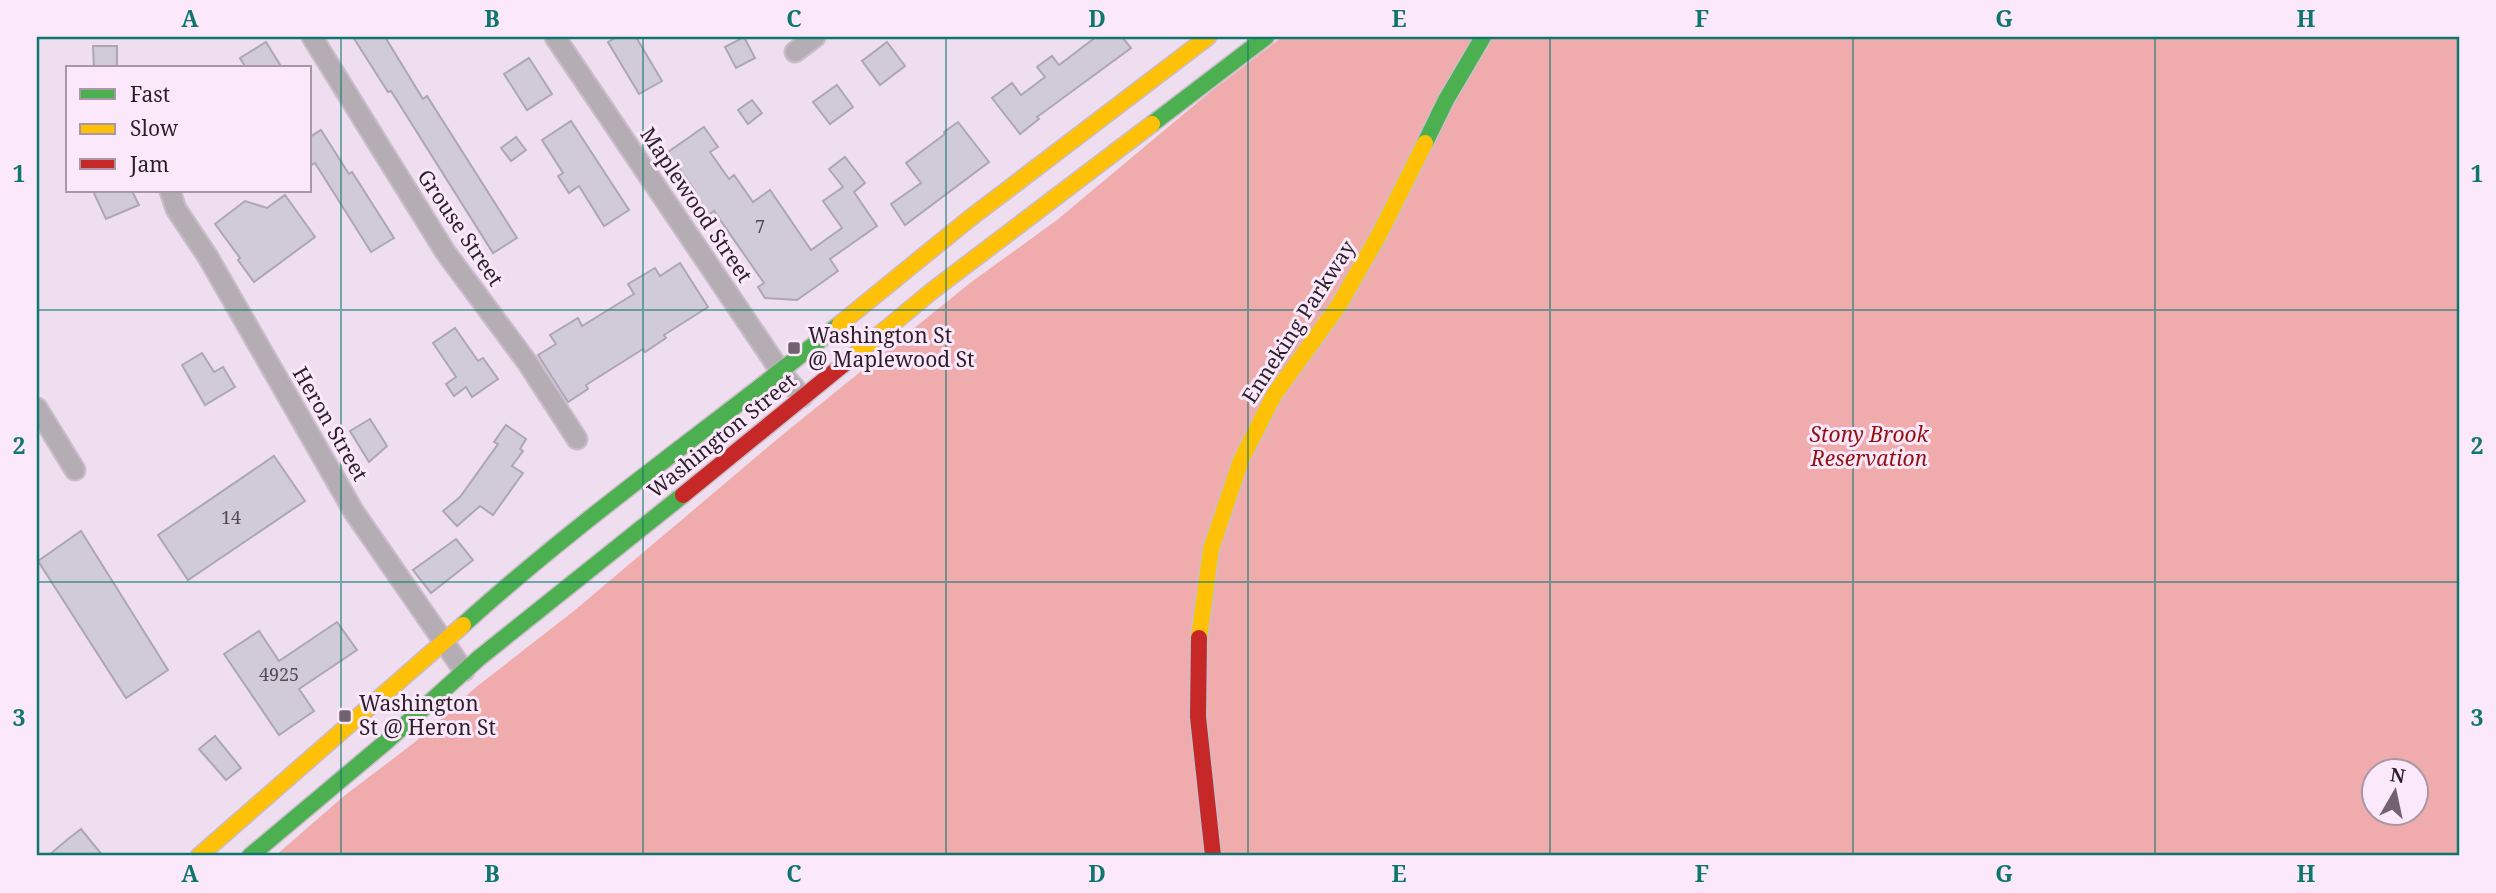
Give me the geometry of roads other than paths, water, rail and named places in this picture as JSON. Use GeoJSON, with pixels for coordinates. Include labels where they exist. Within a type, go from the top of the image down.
{"type":"FeatureCollection","features":[{"type":"Feature","properties":{"kind":"main road","name":"Washington Street"},"geometry":{"type":"LineString","coordinates":[[198,856],[360,717],[443,641],[713,422],[781,372],[969,219],[1208,37]]}},
{"type":"Feature","properties":{"kind":"main road","name":"Washington Street"},"geometry":{"type":"LineString","coordinates":[[250,856],[387,741],[464,671],[582,578],[932,291],[1266,37]]}},
{"type":"Feature","properties":{"kind":"main road","name":"Enneking Parkway"},"geometry":{"type":"LineString","coordinates":[[1213,856],[1198,717],[1199,640],[1211,549],[1241,460],[1274,395],[1339,305],[1380,233],[1446,100],[1483,37]]}},
{"type":"Feature","properties":{"kind":"street","name":"Grouse Street"},"geometry":{"type":"LineString","coordinates":[[312,37],[446,253],[527,362],[578,439]]}},
{"type":"Feature","properties":{"kind":"street","name":"Maplewood Street"},"geometry":{"type":"LineString","coordinates":[[555,37],[781,372],[802,397]]}},
{"type":"Feature","properties":{"kind":"street"},"geometry":{"type":"LineString","coordinates":[[795,52],[815,37]]}},
{"type":"Feature","properties":{"kind":"street","name":"Heron Street"},"geometry":{"type":"LineString","coordinates":[[170,192],[176,209],[208,257],[354,512],[464,671]]}},
{"type":"Feature","properties":{"kind":"street"},"geometry":{"type":"LineString","coordinates":[[37,408],[75,470]]}},
{"type":"Feature","properties":{"kind":"place","name":"Washington St @ Maplewood St"},"geometry":{"type":"Point","coordinates":[794,348]}},
{"type":"Feature","properties":{"kind":"place","name":"Washington St @ Heron St"},"geometry":{"type":"Point","coordinates":[345,716]}},
{"type":"Feature","properties":{"kind":"park label","name":"Stony Brook Reservation"},"geometry":{"type":"Point","coordinates":[1869,447]}}]}
